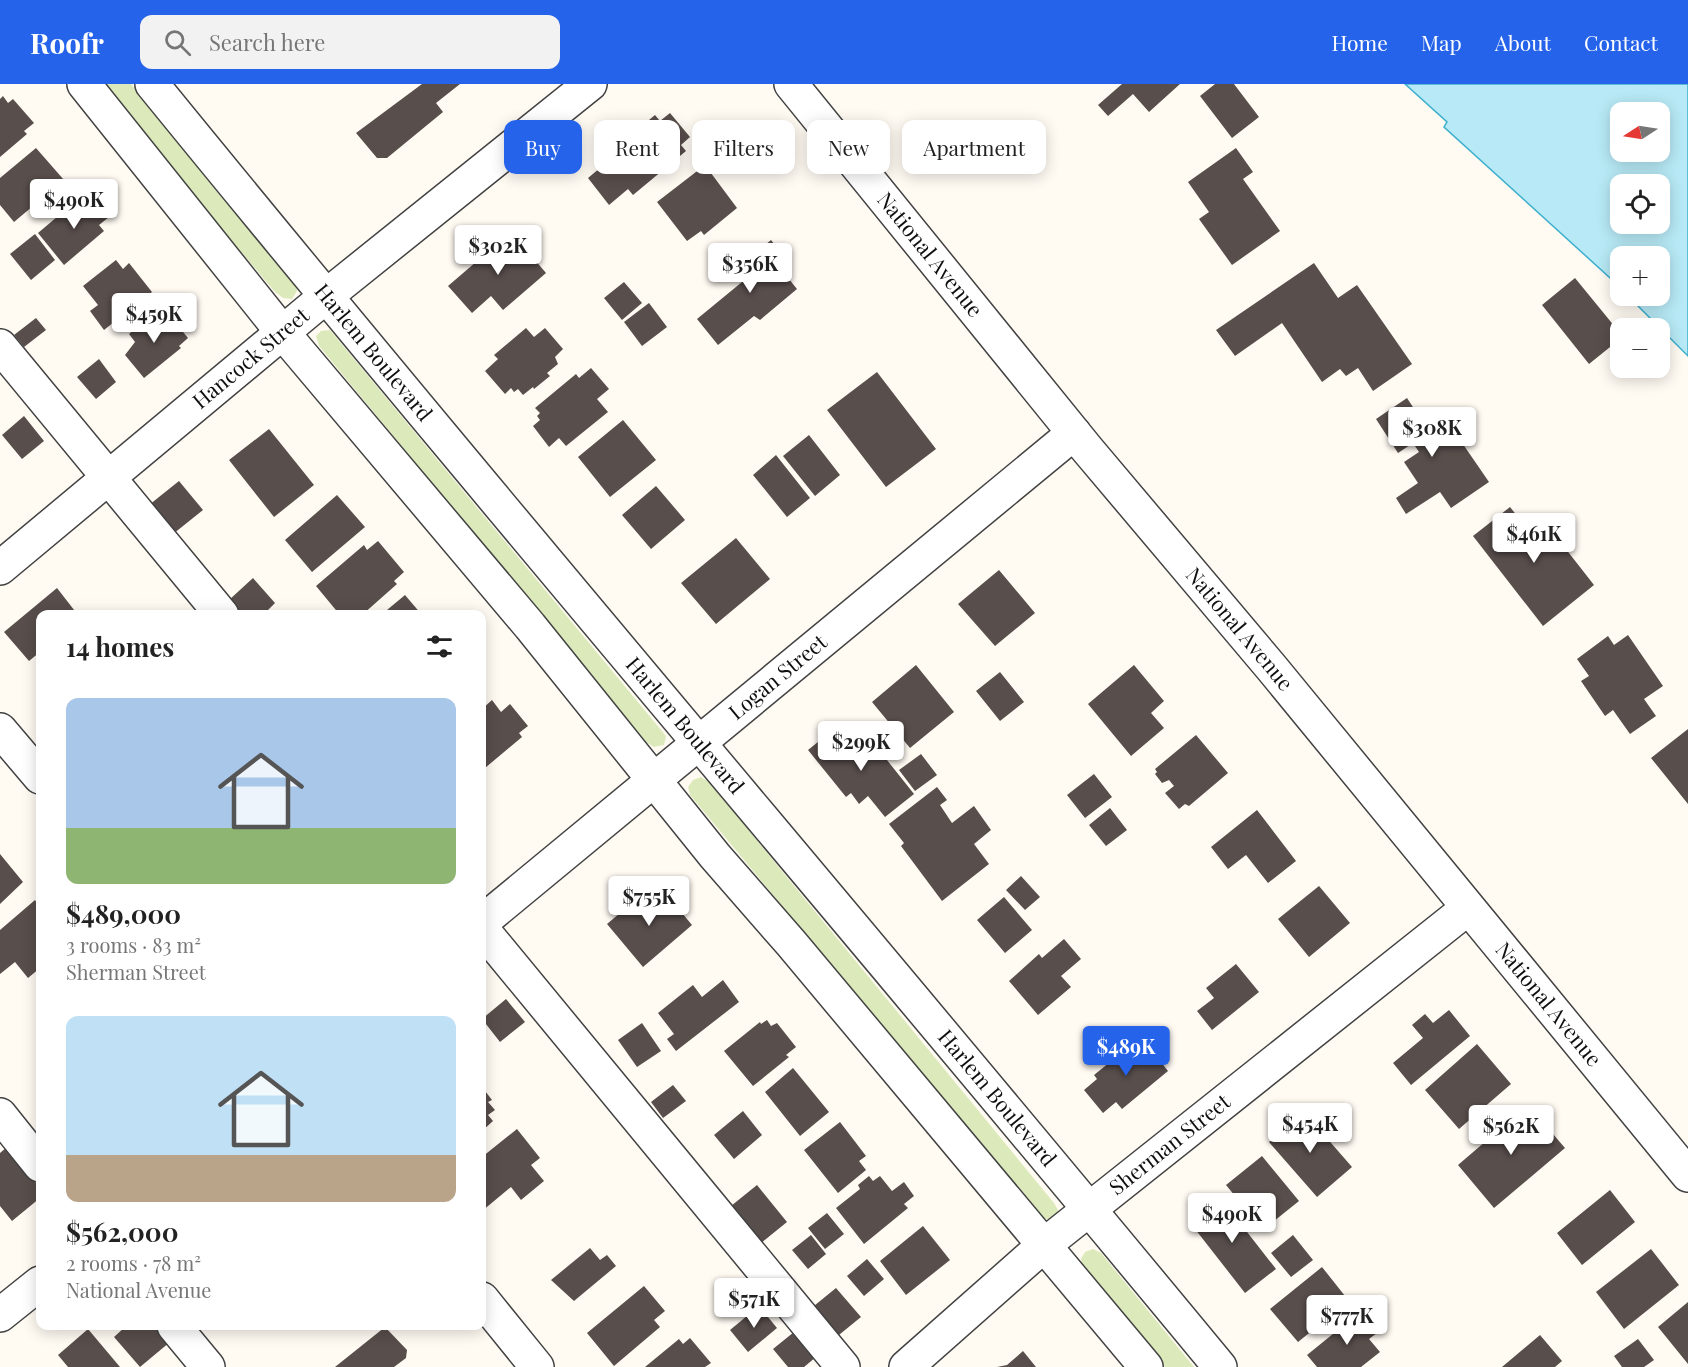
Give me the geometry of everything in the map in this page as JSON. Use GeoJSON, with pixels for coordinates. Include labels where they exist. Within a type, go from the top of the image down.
{"type":"FeatureCollection","features":[{"type":"Feature","properties":{"kind":"street"},"geometry":{"type":"LineString","coordinates":[[84,84],[283,333],[537,635],[653,781],[1146,1367]]}},
{"type":"Feature","properties":{"kind":"street","name":"Harlem Boulevard"},"geometry":{"type":"LineString","coordinates":[[152,84],[325,297],[700,742],[1220,1367]]}},
{"type":"Feature","properties":{"kind":"street","name":"Hancock Street"},"geometry":{"type":"LineString","coordinates":[[0,568],[325,297],[590,84]]}},
{"type":"Feature","properties":{"kind":"street","name":"National Avenue"},"geometry":{"type":"LineString","coordinates":[[791,84],[1074,433],[1271,667],[1688,1175]]}},
{"type":"Feature","properties":{"kind":"street"},"geometry":{"type":"LineString","coordinates":[[0,345],[218,610]]}},
{"type":"Feature","properties":{"kind":"street","name":"Logan Street"},"geometry":{"type":"LineString","coordinates":[[486,919],[1074,433]]}},
{"type":"Feature","properties":{"kind":"street"},"geometry":{"type":"LineString","coordinates":[[0,730],[36,772]]}},
{"type":"Feature","properties":{"kind":"street","name":"Sherman Street"},"geometry":{"type":"LineString","coordinates":[[906,1367],[1043,1246],[1468,908]]}},
{"type":"Feature","properties":{"kind":"street"},"geometry":{"type":"LineString","coordinates":[[486,934],[843,1367]]}},
{"type":"Feature","properties":{"kind":"street"},"geometry":{"type":"LineString","coordinates":[[0,1115],[36,1160]]}},
{"type":"Feature","properties":{"kind":"street"},"geometry":{"type":"LineString","coordinates":[[0,1315],[36,1285]]}},
{"type":"Feature","properties":{"kind":"street"},"geometry":{"type":"LineString","coordinates":[[486,1304],[537,1367]]}},
{"type":"Feature","properties":{"kind":"street"},"geometry":{"type":"LineString","coordinates":[[177,1330],[208,1367]]}},
{"type":"Feature","properties":{"kind":"green space"},"geometry":{"type":"Polygon","coordinates":[[[101,84],[131,84],[295,281],[297,291],[292,299],[283,298],[274,291],[101,84]]]}},
{"type":"Feature","properties":{"kind":"green space"},"geometry":{"type":"Polygon","coordinates":[[[330,330],[666,736],[664,745],[654,747],[646,742],[319,346],[316,336],[321,331],[330,330]]]}},
{"type":"Feature","properties":{"kind":"green space"},"geometry":{"type":"Polygon","coordinates":[[[701,777],[709,782],[1054,1203],[1059,1212],[1054,1218],[1046,1219],[1038,1214],[690,795],[688,787],[693,780],[701,777]]]}},
{"type":"Feature","properties":{"kind":"green space"},"geometry":{"type":"Polygon","coordinates":[[[1093,1249],[1101,1253],[1194,1367],[1165,1367],[1082,1267],[1081,1259],[1085,1252],[1093,1249]]]}},
{"type":"Feature","properties":{"kind":"water"},"geometry":{"type":"Polygon","coordinates":[[[1405,84],[1688,84],[1688,356],[1670,338],[1670,318],[1650,318],[1638,306],[1670,306],[1670,246],[1610,246],[1610,278],[1444,127],[1447,122],[1405,84]]]}},
{"type":"Feature","properties":{"kind":"building"},"geometry":{"type":"Polygon","coordinates":[[[422,84],[460,84],[436,103],[443,112],[387,158],[377,158],[356,133],[422,84]]]}},
{"type":"Feature","properties":{"kind":"building"},"geometry":{"type":"Polygon","coordinates":[[[1122,84],[1180,84],[1149,112],[1133,94],[1108,116],[1098,105],[1122,84]]]}},
{"type":"Feature","properties":{"kind":"building"},"geometry":{"type":"Polygon","coordinates":[[[1215,84],[1234,84],[1259,117],[1232,138],[1200,96],[1215,84]]]}},
{"type":"Feature","properties":{"kind":"building"},"geometry":{"type":"Polygon","coordinates":[[[3,96],[8,103],[13,99],[34,123],[24,131],[27,134],[0,157],[0,99],[3,96]]]}},
{"type":"Feature","properties":{"kind":"building"},"geometry":{"type":"Polygon","coordinates":[[[670,113],[676,120],[661,120],[670,113]]]}},
{"type":"Feature","properties":{"kind":"building"},"geometry":{"type":"Polygon","coordinates":[[[655,115],[659,120],[649,120],[655,115]]]}},
{"type":"Feature","properties":{"kind":"building"},"geometry":{"type":"Polygon","coordinates":[[[680,125],[690,137],[681,145],[686,151],[680,156],[680,125]]]}},
{"type":"Feature","properties":{"kind":"building"},"geometry":{"type":"Polygon","coordinates":[[[36,148],[64,180],[14,222],[0,205],[0,178],[36,148]]]}},
{"type":"Feature","properties":{"kind":"building"},"geometry":{"type":"Polygon","coordinates":[[[1236,148],[1253,172],[1243,179],[1280,231],[1232,265],[1199,219],[1209,212],[1188,182],[1236,148]]]}},
{"type":"Feature","properties":{"kind":"building"},"geometry":{"type":"Polygon","coordinates":[[[594,173],[658,174],[633,195],[628,189],[609,205],[588,178],[594,173]]]}},
{"type":"Feature","properties":{"kind":"building"},"geometry":{"type":"Polygon","coordinates":[[[693,174],[712,174],[737,208],[704,235],[701,231],[687,241],[657,202],[693,174]]]}},
{"type":"Feature","properties":{"kind":"building"},"geometry":{"type":"Polygon","coordinates":[[[93,198],[109,217],[99,225],[104,231],[64,265],[38,233],[77,200],[83,207],[93,198]]]}},
{"type":"Feature","properties":{"kind":"building"},"geometry":{"type":"Polygon","coordinates":[[[511,232],[546,273],[503,310],[491,296],[472,313],[448,286],[511,232]]]}},
{"type":"Feature","properties":{"kind":"building"},"geometry":{"type":"Polygon","coordinates":[[[35,234],[55,260],[31,280],[10,254],[35,234]]]}},
{"type":"Feature","properties":{"kind":"building"},"geometry":{"type":"Polygon","coordinates":[[[771,240],[788,261],[780,268],[797,289],[760,320],[754,316],[718,345],[697,319],[742,282],[733,272],[771,240]]]}},
{"type":"Feature","properties":{"kind":"building"},"geometry":{"type":"Polygon","coordinates":[[[116,260],[123,269],[129,263],[152,292],[104,330],[90,311],[98,305],[83,286],[116,260]]]}},
{"type":"Feature","properties":{"kind":"building"},"geometry":{"type":"Polygon","coordinates":[[[1314,263],[1338,298],[1357,285],[1412,364],[1373,391],[1358,368],[1346,376],[1340,369],[1322,382],[1282,323],[1235,356],[1216,330],[1314,263]]]}},
{"type":"Feature","properties":{"kind":"building"},"geometry":{"type":"Polygon","coordinates":[[[1575,278],[1610,321],[1610,347],[1589,364],[1542,305],[1575,278]]]}},
{"type":"Feature","properties":{"kind":"building"},"geometry":{"type":"Polygon","coordinates":[[[624,282],[642,303],[622,320],[604,298],[624,282]]]}},
{"type":"Feature","properties":{"kind":"building"},"geometry":{"type":"Polygon","coordinates":[[[649,303],[667,327],[642,346],[624,322],[649,303]]]}},
{"type":"Feature","properties":{"kind":"building"},"geometry":{"type":"Polygon","coordinates":[[[152,314],[159,323],[169,315],[188,338],[179,346],[181,348],[144,378],[125,355],[135,342],[129,334],[152,314]]]}},
{"type":"Feature","properties":{"kind":"building"},"geometry":{"type":"Polygon","coordinates":[[[36,318],[46,330],[24,347],[14,335],[36,318]]]}},
{"type":"Feature","properties":{"kind":"building"},"geometry":{"type":"Polygon","coordinates":[[[526,328],[534,337],[545,328],[563,349],[555,357],[558,364],[547,373],[550,376],[534,389],[533,387],[523,395],[518,389],[514,392],[511,388],[505,394],[485,371],[498,359],[494,355],[526,328]]]}},
{"type":"Feature","properties":{"kind":"building"},"geometry":{"type":"Polygon","coordinates":[[[99,359],[116,382],[96,399],[77,377],[99,359]]]}},
{"type":"Feature","properties":{"kind":"building"},"geometry":{"type":"Polygon","coordinates":[[[591,368],[609,389],[597,399],[608,412],[566,446],[559,438],[549,447],[533,426],[540,420],[537,416],[540,413],[535,408],[576,374],[579,378],[591,368]]]}},
{"type":"Feature","properties":{"kind":"building"},"geometry":{"type":"Polygon","coordinates":[[[877,372],[936,449],[886,487],[827,410],[877,372]]]}},
{"type":"Feature","properties":{"kind":"building"},"geometry":{"type":"Polygon","coordinates":[[[1407,398],[1428,430],[1445,418],[1489,482],[1451,508],[1440,492],[1406,514],[1396,498],[1418,483],[1404,462],[1419,452],[1413,443],[1398,453],[1376,419],[1407,398]]]}},
{"type":"Feature","properties":{"kind":"building"},"geometry":{"type":"Polygon","coordinates":[[[24,416],[44,441],[22,459],[2,435],[24,416]]]}},
{"type":"Feature","properties":{"kind":"building"},"geometry":{"type":"Polygon","coordinates":[[[623,420],[656,460],[610,497],[578,457],[623,420]]]}},
{"type":"Feature","properties":{"kind":"building"},"geometry":{"type":"Polygon","coordinates":[[[269,429],[314,485],[274,517],[229,460],[269,429]]]}},
{"type":"Feature","properties":{"kind":"building"},"geometry":{"type":"Polygon","coordinates":[[[809,435],[840,475],[815,496],[783,456],[809,435]]]}},
{"type":"Feature","properties":{"kind":"building"},"geometry":{"type":"Polygon","coordinates":[[[776,455],[810,498],[787,517],[753,475],[776,455]]]}},
{"type":"Feature","properties":{"kind":"building"},"geometry":{"type":"Polygon","coordinates":[[[179,481],[203,510],[168,538],[144,509],[179,481]]]}},
{"type":"Feature","properties":{"kind":"building"},"geometry":{"type":"Polygon","coordinates":[[[656,486],[685,520],[651,549],[622,515],[656,486]]]}},
{"type":"Feature","properties":{"kind":"building"},"geometry":{"type":"Polygon","coordinates":[[[337,495],[365,527],[312,572],[285,540],[337,495]]]}},
{"type":"Feature","properties":{"kind":"building"},"geometry":{"type":"Polygon","coordinates":[[[1510,507],[1526,527],[1540,516],[1594,585],[1543,626],[1473,536],[1510,507]]]}},
{"type":"Feature","properties":{"kind":"building"},"geometry":{"type":"Polygon","coordinates":[[[736,538],[770,579],[716,624],[681,583],[736,538]]]}},
{"type":"Feature","properties":{"kind":"building"},"geometry":{"type":"Polygon","coordinates":[[[378,541],[404,572],[394,581],[397,584],[368,610],[336,610],[316,586],[364,545],[367,550],[378,541]]]}},
{"type":"Feature","properties":{"kind":"building"},"geometry":{"type":"Polygon","coordinates":[[[999,570],[1035,613],[995,646],[958,604],[999,570]]]}},
{"type":"Feature","properties":{"kind":"building"},"geometry":{"type":"Polygon","coordinates":[[[253,578],[275,603],[268,610],[238,610],[229,600],[253,578]]]}},
{"type":"Feature","properties":{"kind":"building"},"geometry":{"type":"Polygon","coordinates":[[[57,588],[74,610],[36,610],[36,655],[29,661],[4,632],[57,588]]]}},
{"type":"Feature","properties":{"kind":"building"},"geometry":{"type":"Polygon","coordinates":[[[405,595],[418,610],[387,610],[405,595]]]}},
{"type":"Feature","properties":{"kind":"building"},"geometry":{"type":"Polygon","coordinates":[[[1628,635],[1663,686],[1644,699],[1656,716],[1630,734],[1613,710],[1605,716],[1581,681],[1589,676],[1577,659],[1608,636],[1614,645],[1628,635]]]}},
{"type":"Feature","properties":{"kind":"building"},"geometry":{"type":"Polygon","coordinates":[[[916,665],[954,712],[910,748],[872,702],[916,665]]]}},
{"type":"Feature","properties":{"kind":"building"},"geometry":{"type":"Polygon","coordinates":[[[1134,665],[1164,701],[1151,713],[1164,728],[1131,756],[1088,704],[1134,665]]]}},
{"type":"Feature","properties":{"kind":"building"},"geometry":{"type":"Polygon","coordinates":[[[1000,672],[1024,702],[1000,721],[976,691],[1000,672]]]}},
{"type":"Feature","properties":{"kind":"building"},"geometry":{"type":"Polygon","coordinates":[[[492,700],[501,712],[510,704],[528,726],[519,733],[522,737],[486,767],[486,705],[492,700]]]}},
{"type":"Feature","properties":{"kind":"building"},"geometry":{"type":"Polygon","coordinates":[[[839,725],[861,752],[867,746],[877,759],[883,755],[914,794],[885,817],[868,796],[859,804],[851,793],[846,797],[808,750],[839,725]]]}},
{"type":"Feature","properties":{"kind":"building"},"geometry":{"type":"Polygon","coordinates":[[[1688,729],[1688,804],[1651,758],[1688,729]]]}},
{"type":"Feature","properties":{"kind":"building"},"geometry":{"type":"Polygon","coordinates":[[[1196,735],[1228,773],[1189,806],[1185,804],[1179,809],[1165,793],[1174,786],[1169,780],[1162,783],[1155,774],[1157,772],[1155,769],[1196,735]]]}},
{"type":"Feature","properties":{"kind":"building"},"geometry":{"type":"Polygon","coordinates":[[[921,754],[937,775],[915,791],[899,770],[921,754]]]}},
{"type":"Feature","properties":{"kind":"building"},"geometry":{"type":"Polygon","coordinates":[[[1094,774],[1112,797],[1085,818],[1067,795],[1094,774]]]}},
{"type":"Feature","properties":{"kind":"building"},"geometry":{"type":"Polygon","coordinates":[[[937,787],[947,800],[940,805],[952,823],[974,806],[991,830],[974,844],[989,864],[942,901],[901,846],[904,843],[889,824],[937,787]]]}},
{"type":"Feature","properties":{"kind":"building"},"geometry":{"type":"Polygon","coordinates":[[[1110,808],[1127,830],[1106,846],[1089,825],[1110,808]]]}},
{"type":"Feature","properties":{"kind":"building"},"geometry":{"type":"Polygon","coordinates":[[[1257,810],[1296,861],[1268,883],[1246,855],[1228,869],[1211,847],[1257,810]]]}},
{"type":"Feature","properties":{"kind":"building"},"geometry":{"type":"Polygon","coordinates":[[[0,854],[23,882],[0,904],[0,854]]]}},
{"type":"Feature","properties":{"kind":"building"},"geometry":{"type":"Polygon","coordinates":[[[1021,876],[1040,897],[1025,910],[1006,890],[1021,876]]]}},
{"type":"Feature","properties":{"kind":"building"},"geometry":{"type":"Polygon","coordinates":[[[1319,886],[1350,923],[1309,957],[1278,919],[1319,886]]]}},
{"type":"Feature","properties":{"kind":"building"},"geometry":{"type":"Polygon","coordinates":[[[645,892],[656,905],[667,895],[692,925],[643,967],[607,924],[645,892]]]}},
{"type":"Feature","properties":{"kind":"building"},"geometry":{"type":"Polygon","coordinates":[[[1004,897],[1032,930],[1005,953],[977,920],[1004,897]]]}},
{"type":"Feature","properties":{"kind":"building"},"geometry":{"type":"Polygon","coordinates":[[[35,900],[36,971],[28,978],[15,962],[0,974],[0,930],[35,900]]]}},
{"type":"Feature","properties":{"kind":"building"},"geometry":{"type":"Polygon","coordinates":[[[1064,939],[1081,959],[1061,976],[1071,987],[1038,1015],[1009,981],[1039,954],[1042,958],[1064,939]]]}},
{"type":"Feature","properties":{"kind":"building"},"geometry":{"type":"Polygon","coordinates":[[[1236,964],[1259,992],[1212,1030],[1197,1011],[1214,998],[1206,988],[1236,964]]]}},
{"type":"Feature","properties":{"kind":"building"},"geometry":{"type":"Polygon","coordinates":[[[723,980],[739,1002],[676,1051],[667,1039],[674,1034],[658,1013],[693,985],[702,997],[723,980]]]}},
{"type":"Feature","properties":{"kind":"building"},"geometry":{"type":"Polygon","coordinates":[[[506,999],[525,1022],[500,1042],[486,1024],[486,1016],[506,999]]]}},
{"type":"Feature","properties":{"kind":"building"},"geometry":{"type":"Polygon","coordinates":[[[1449,1010],[1470,1036],[1411,1085],[1393,1063],[1423,1038],[1412,1025],[1425,1014],[1433,1023],[1449,1010]]]}},
{"type":"Feature","properties":{"kind":"building"},"geometry":{"type":"Polygon","coordinates":[[[767,1020],[771,1026],[777,1023],[796,1047],[786,1055],[789,1057],[753,1086],[724,1051],[760,1022],[761,1024],[767,1020]]]}},
{"type":"Feature","properties":{"kind":"building"},"geometry":{"type":"Polygon","coordinates":[[[642,1023],[661,1051],[637,1067],[618,1040],[642,1023]]]}},
{"type":"Feature","properties":{"kind":"building"},"geometry":{"type":"Polygon","coordinates":[[[1141,1037],[1168,1071],[1122,1109],[1116,1102],[1103,1113],[1084,1090],[1097,1079],[1094,1075],[1141,1037]]]}},
{"type":"Feature","properties":{"kind":"building"},"geometry":{"type":"Polygon","coordinates":[[[1477,1044],[1511,1084],[1459,1129],[1425,1090],[1477,1044]]]}},
{"type":"Feature","properties":{"kind":"building"},"geometry":{"type":"Polygon","coordinates":[[[793,1068],[829,1112],[800,1136],[765,1092],[793,1068]]]}},
{"type":"Feature","properties":{"kind":"building"},"geometry":{"type":"Polygon","coordinates":[[[673,1085],[686,1101],[663,1118],[651,1102],[673,1085]]]}},
{"type":"Feature","properties":{"kind":"building"},"geometry":{"type":"Polygon","coordinates":[[[486,1092],[492,1100],[488,1102],[495,1110],[488,1115],[493,1121],[486,1127],[486,1092]]]}},
{"type":"Feature","properties":{"kind":"building"},"geometry":{"type":"Polygon","coordinates":[[[1528,1105],[1565,1148],[1494,1208],[1458,1165],[1528,1105]]]}},
{"type":"Feature","properties":{"kind":"building"},"geometry":{"type":"Polygon","coordinates":[[[743,1111],[762,1135],[734,1159],[714,1135],[743,1111]]]}},
{"type":"Feature","properties":{"kind":"building"},"geometry":{"type":"Polygon","coordinates":[[[1304,1112],[1352,1167],[1317,1197],[1269,1142],[1304,1112]]]}},
{"type":"Feature","properties":{"kind":"building"},"geometry":{"type":"Polygon","coordinates":[[[840,1122],[866,1156],[859,1161],[866,1170],[838,1193],[804,1150],[840,1122]]]}},
{"type":"Feature","properties":{"kind":"building"},"geometry":{"type":"Polygon","coordinates":[[[517,1129],[540,1158],[531,1165],[544,1181],[521,1200],[511,1187],[486,1208],[486,1154],[517,1129]]]}},
{"type":"Feature","properties":{"kind":"building"},"geometry":{"type":"Polygon","coordinates":[[[7,1147],[36,1183],[36,1201],[12,1221],[0,1206],[0,1153],[7,1147]]]}},
{"type":"Feature","properties":{"kind":"building"},"geometry":{"type":"Polygon","coordinates":[[[1262,1156],[1299,1201],[1263,1230],[1226,1185],[1262,1156]]]}},
{"type":"Feature","properties":{"kind":"building"},"geometry":{"type":"Polygon","coordinates":[[[869,1176],[873,1181],[880,1176],[892,1191],[904,1182],[914,1196],[904,1204],[908,1208],[864,1244],[836,1208],[860,1189],[858,1185],[869,1176]]]}},
{"type":"Feature","properties":{"kind":"building"},"geometry":{"type":"Polygon","coordinates":[[[757,1185],[787,1222],[761,1243],[731,1206],[757,1185]]]}},
{"type":"Feature","properties":{"kind":"building"},"geometry":{"type":"Polygon","coordinates":[[[1610,1190],[1635,1222],[1582,1265],[1557,1233],[1610,1190]]]}},
{"type":"Feature","properties":{"kind":"building"},"geometry":{"type":"Polygon","coordinates":[[[1219,1196],[1276,1269],[1245,1293],[1188,1220],[1219,1196]]]}},
{"type":"Feature","properties":{"kind":"building"},"geometry":{"type":"Polygon","coordinates":[[[827,1213],[844,1234],[825,1249],[808,1228],[827,1213]]]}},
{"type":"Feature","properties":{"kind":"building"},"geometry":{"type":"Polygon","coordinates":[[[923,1226],[950,1260],[906,1295],[880,1261],[923,1226]]]}},
{"type":"Feature","properties":{"kind":"building"},"geometry":{"type":"Polygon","coordinates":[[[811,1235],[826,1254],[808,1269],[792,1250],[811,1235]]]}},
{"type":"Feature","properties":{"kind":"building"},"geometry":{"type":"Polygon","coordinates":[[[1293,1235],[1313,1260],[1291,1277],[1271,1253],[1293,1235]]]}},
{"type":"Feature","properties":{"kind":"building"},"geometry":{"type":"Polygon","coordinates":[[[590,1248],[600,1260],[607,1255],[616,1266],[574,1301],[551,1280],[590,1248]]]}},
{"type":"Feature","properties":{"kind":"building"},"geometry":{"type":"Polygon","coordinates":[[[1651,1249],[1679,1285],[1624,1329],[1596,1292],[1651,1249]]]}},
{"type":"Feature","properties":{"kind":"building"},"geometry":{"type":"Polygon","coordinates":[[[867,1259],[884,1279],[864,1296],[847,1276],[867,1259]]]}},
{"type":"Feature","properties":{"kind":"building"},"geometry":{"type":"Polygon","coordinates":[[[1322,1267],[1349,1301],[1298,1342],[1270,1309],[1322,1267]]]}},
{"type":"Feature","properties":{"kind":"building"},"geometry":{"type":"Polygon","coordinates":[[[644,1286],[665,1311],[654,1320],[660,1327],[614,1366],[587,1333],[644,1286]]]}},
{"type":"Feature","properties":{"kind":"building"},"geometry":{"type":"Polygon","coordinates":[[[836,1288],[861,1317],[834,1339],[809,1310],[836,1288]]]}},
{"type":"Feature","properties":{"kind":"building"},"geometry":{"type":"Polygon","coordinates":[[[1688,1302],[1688,1364],[1658,1327],[1688,1302]]]}},
{"type":"Feature","properties":{"kind":"building"},"geometry":{"type":"Polygon","coordinates":[[[759,1306],[777,1328],[748,1352],[730,1330],[759,1306]]]}},
{"type":"Feature","properties":{"kind":"building"},"geometry":{"type":"Polygon","coordinates":[[[1360,1312],[1377,1333],[1369,1339],[1380,1352],[1361,1367],[1317,1367],[1307,1355],[1360,1312]]]}},
{"type":"Feature","properties":{"kind":"building"},"geometry":{"type":"Polygon","coordinates":[[[89,1330],[120,1367],[68,1367],[58,1355],[89,1330]]]}},
{"type":"Feature","properties":{"kind":"building"},"geometry":{"type":"Polygon","coordinates":[[[122,1330],[160,1330],[170,1342],[140,1367],[114,1337],[122,1330]]]}},
{"type":"Feature","properties":{"kind":"building"},"geometry":{"type":"Polygon","coordinates":[[[381,1330],[388,1330],[407,1350],[406,1358],[394,1367],[335,1367],[381,1330]]]}},
{"type":"Feature","properties":{"kind":"building"},"geometry":{"type":"Polygon","coordinates":[[[794,1332],[816,1357],[804,1367],[788,1367],[773,1349],[794,1332]]]}},
{"type":"Feature","properties":{"kind":"building"},"geometry":{"type":"Polygon","coordinates":[[[1540,1335],[1562,1361],[1555,1367],[1502,1367],[1540,1335]]]}},
{"type":"Feature","properties":{"kind":"building"},"geometry":{"type":"Polygon","coordinates":[[[690,1338],[711,1363],[705,1367],[645,1367],[679,1339],[683,1344],[690,1338]]]}},
{"type":"Feature","properties":{"kind":"building"},"geometry":{"type":"Polygon","coordinates":[[[1638,1339],[1654,1360],[1644,1367],[1622,1367],[1614,1356],[1638,1339]]]}},
{"type":"Feature","properties":{"kind":"building"},"geometry":{"type":"Polygon","coordinates":[[[1023,1351],[1036,1367],[997,1367],[1007,1365],[1023,1351]]]}}]}
